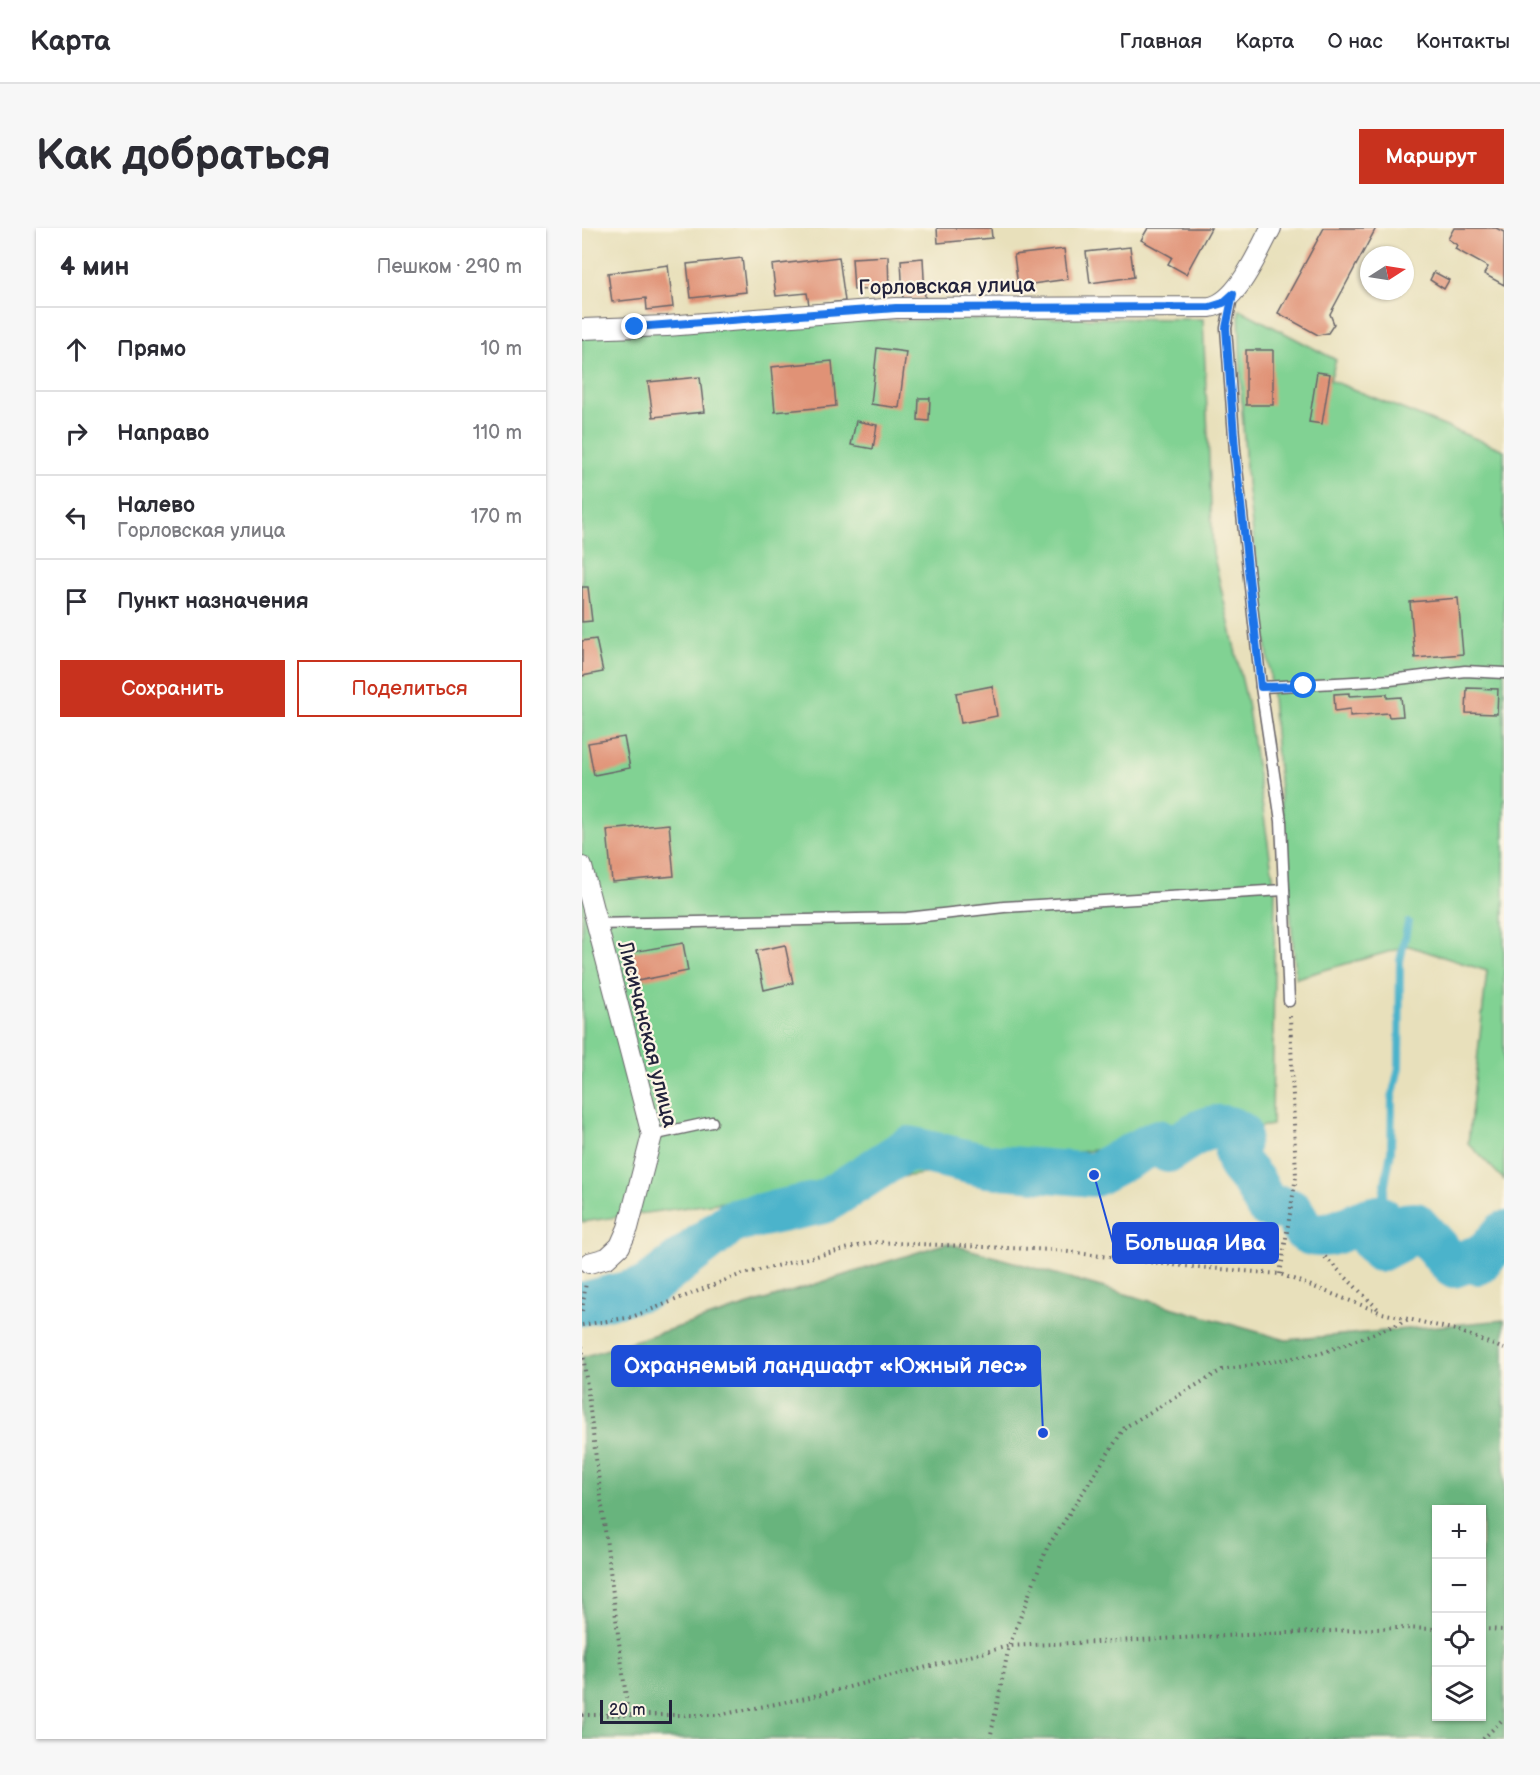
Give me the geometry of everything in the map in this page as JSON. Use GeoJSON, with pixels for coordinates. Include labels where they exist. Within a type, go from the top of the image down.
{"type":"FeatureCollection","features":[{"type":"Feature","properties":{"kind":"street"},"geometry":{"type":"LineString","coordinates":[[1233,294],[1271,228]]}},
{"type":"Feature","properties":{"kind":"street","name":"Горловская улица"},"geometry":{"type":"LineString","coordinates":[[582,329],[667,326],[896,308],[1210,307],[1223,303],[1233,294]]}},
{"type":"Feature","properties":{"kind":"street","name":"Лисичанская улица"},"geometry":{"type":"LineString","coordinates":[[582,867],[595,924],[652,1135],[628,1228],[620,1246],[607,1258],[585,1264]]}},
{"type":"Feature","properties":{"kind":"lane"},"geometry":{"type":"LineString","coordinates":[[1233,294],[1226,328],[1235,450],[1261,687],[1279,801],[1289,1000]]}},
{"type":"Feature","properties":{"kind":"lane"},"geometry":{"type":"LineString","coordinates":[[1261,687],[1390,680],[1465,671],[1504,673]]}},
{"type":"Feature","properties":{"kind":"lane"},"geometry":{"type":"LineString","coordinates":[[595,924],[907,918],[1004,907],[1284,890]]}},
{"type":"Feature","properties":{"kind":"lane"},"geometry":{"type":"LineString","coordinates":[[652,1135],[712,1122]]}},
{"type":"Feature","properties":{"kind":"path"},"geometry":{"type":"LineString","coordinates":[[1280,1274],[1296,1177],[1289,1000]]}},
{"type":"Feature","properties":{"kind":"path"},"geometry":{"type":"LineString","coordinates":[[582,1325],[632,1317],[739,1275],[874,1242],[1053,1250],[1172,1265],[1280,1274],[1382,1313],[1456,1330],[1504,1349]]}},
{"type":"Feature","properties":{"kind":"path"},"geometry":{"type":"LineString","coordinates":[[1325,1257],[1382,1313]]}},
{"type":"Feature","properties":{"kind":"path"},"geometry":{"type":"LineString","coordinates":[[582,1311],[585,1264]]}},
{"type":"Feature","properties":{"kind":"path"},"geometry":{"type":"LineString","coordinates":[[990,1739],[1009,1646],[1047,1548],[1125,1428],[1222,1370],[1322,1353],[1410,1320]]}},
{"type":"Feature","properties":{"kind":"path"},"geometry":{"type":"LineString","coordinates":[[582,1346],[628,1714]]}},
{"type":"Feature","properties":{"kind":"path"},"geometry":{"type":"LineString","coordinates":[[582,1715],[719,1715],[806,1698],[1009,1646],[1385,1629],[1432,1629]]}},
{"type":"Feature","properties":{"kind":"path"},"geometry":{"type":"LineString","coordinates":[[1486,1629],[1504,1630]]}},
{"type":"Feature","properties":{"kind":"path"},"geometry":{"type":"LineString","coordinates":[[1483,1739],[1504,1718]]}},
{"type":"Feature","properties":{"kind":"green space"},"geometry":{"type":"Polygon","coordinates":[[[1239,309],[1336,360],[1330,380],[1504,450],[1504,1180],[1468,1143],[1487,971],[1409,946],[1296,978],[1270,674],[1247,483],[1239,309]]]}},
{"type":"Feature","properties":{"kind":"green space"},"geometry":{"type":"Polygon","coordinates":[[[1051,318],[1203,319],[1213,553],[1247,702],[1275,890],[1272,1125],[582,1222],[582,335],[852,321],[1051,318]]]}},
{"type":"Feature","properties":{"kind":"green space"},"geometry":{"type":"Polygon","coordinates":[[[947,1243],[1286,1340],[1504,1320],[1504,1739],[582,1739],[582,1357],[947,1243]]]}},
{"type":"Feature","properties":{"kind":"building"},"geometry":{"type":"Polygon","coordinates":[[[937,228],[991,228],[992,238],[938,243],[937,228]]]}},
{"type":"Feature","properties":{"kind":"building"},"geometry":{"type":"Polygon","coordinates":[[[1148,228],[1211,228],[1186,274],[1168,264],[1172,257],[1141,240],[1148,228]]]}},
{"type":"Feature","properties":{"kind":"building"},"geometry":{"type":"Polygon","coordinates":[[[1324,228],[1376,228],[1366,246],[1360,246],[1360,258],[1330,314],[1334,324],[1328,333],[1318,335],[1278,313],[1324,228]]]}},
{"type":"Feature","properties":{"kind":"building"},"geometry":{"type":"Polygon","coordinates":[[[1454,228],[1496,228],[1504,232],[1504,285],[1484,274],[1488,267],[1455,249],[1457,245],[1448,239],[1454,228]]]}},
{"type":"Feature","properties":{"kind":"building"},"geometry":{"type":"Polygon","coordinates":[[[1130,247],[1134,277],[1090,283],[1086,252],[1130,247]]]}},
{"type":"Feature","properties":{"kind":"building"},"geometry":{"type":"Polygon","coordinates":[[[1064,249],[1068,279],[1018,286],[1014,255],[1064,249]]]}},
{"type":"Feature","properties":{"kind":"building"},"geometry":{"type":"Polygon","coordinates":[[[888,256],[889,289],[854,290],[852,258],[888,256]]]}},
{"type":"Feature","properties":{"kind":"building"},"geometry":{"type":"Polygon","coordinates":[[[839,257],[845,301],[809,305],[807,293],[776,296],[772,265],[839,257]]]}},
{"type":"Feature","properties":{"kind":"building"},"geometry":{"type":"Polygon","coordinates":[[[742,258],[746,292],[691,298],[687,264],[742,258]]]}},
{"type":"Feature","properties":{"kind":"building"},"geometry":{"type":"Polygon","coordinates":[[[923,258],[925,298],[903,299],[901,260],[923,258]]]}},
{"type":"Feature","properties":{"kind":"building"},"geometry":{"type":"Polygon","coordinates":[[[668,265],[673,307],[647,310],[646,298],[612,302],[608,273],[668,265]]]}},
{"type":"Feature","properties":{"kind":"building"},"geometry":{"type":"Polygon","coordinates":[[[1434,272],[1449,280],[1444,289],[1430,280],[1434,272]]]}},
{"type":"Feature","properties":{"kind":"building"},"geometry":{"type":"Polygon","coordinates":[[[877,348],[906,352],[899,408],[871,404],[877,348]]]}},
{"type":"Feature","properties":{"kind":"building"},"geometry":{"type":"Polygon","coordinates":[[[1246,350],[1273,350],[1273,405],[1246,405],[1246,350]]]}},
{"type":"Feature","properties":{"kind":"building"},"geometry":{"type":"Polygon","coordinates":[[[832,361],[836,406],[775,412],[771,367],[832,361]]]}},
{"type":"Feature","properties":{"kind":"building"},"geometry":{"type":"Polygon","coordinates":[[[1317,372],[1330,374],[1322,424],[1309,422],[1317,372]]]}},
{"type":"Feature","properties":{"kind":"building"},"geometry":{"type":"Polygon","coordinates":[[[700,377],[704,412],[653,417],[648,382],[700,377]]]}},
{"type":"Feature","properties":{"kind":"building"},"geometry":{"type":"Polygon","coordinates":[[[919,398],[930,398],[929,421],[918,420],[919,398]]]}},
{"type":"Feature","properties":{"kind":"building"},"geometry":{"type":"Polygon","coordinates":[[[856,421],[877,425],[873,449],[851,445],[856,421]]]}},
{"type":"Feature","properties":{"kind":"building"},"geometry":{"type":"Polygon","coordinates":[[[582,587],[588,587],[592,621],[582,622],[582,587]]]}},
{"type":"Feature","properties":{"kind":"building"},"geometry":{"type":"Polygon","coordinates":[[[1458,598],[1463,654],[1415,658],[1410,602],[1458,598]]]}},
{"type":"Feature","properties":{"kind":"building"},"geometry":{"type":"Polygon","coordinates":[[[596,639],[603,672],[582,676],[582,641],[596,639]]]}},
{"type":"Feature","properties":{"kind":"building"},"geometry":{"type":"Polygon","coordinates":[[[992,686],[997,716],[961,723],[956,693],[992,686]]]}},
{"type":"Feature","properties":{"kind":"building"},"geometry":{"type":"Polygon","coordinates":[[[1467,688],[1498,689],[1497,714],[1466,713],[1467,688]]]}},
{"type":"Feature","properties":{"kind":"building"},"geometry":{"type":"Polygon","coordinates":[[[1349,693],[1349,696],[1387,694],[1387,698],[1401,697],[1403,716],[1389,717],[1388,713],[1350,716],[1350,709],[1335,711],[1334,694],[1349,693]]]}},
{"type":"Feature","properties":{"kind":"building"},"geometry":{"type":"Polygon","coordinates":[[[624,737],[630,768],[594,775],[588,743],[624,737]]]}},
{"type":"Feature","properties":{"kind":"building"},"geometry":{"type":"Polygon","coordinates":[[[669,824],[674,876],[612,882],[607,830],[669,824]]]}},
{"type":"Feature","properties":{"kind":"building"},"geometry":{"type":"Polygon","coordinates":[[[683,943],[688,971],[632,982],[627,953],[683,943]]]}},
{"type":"Feature","properties":{"kind":"building"},"geometry":{"type":"Polygon","coordinates":[[[785,945],[793,983],[764,990],[756,951],[785,945]]]}},
{"type":"Feature","properties":{"kind":"waterway"},"geometry":{"type":"LineString","coordinates":[[1379,1217],[1391,1151],[1392,1098],[1399,1067],[1400,961],[1408,923]]}},
{"type":"Feature","properties":{"kind":"waterway"},"geometry":{"type":"LineString","coordinates":[[582,1304],[646,1288],[733,1221],[824,1202],[909,1148],[987,1166],[1094,1175],[1158,1141],[1168,1151],[1202,1131],[1220,1127],[1230,1128],[1239,1133],[1236,1154],[1239,1164],[1254,1182],[1266,1205],[1271,1208],[1290,1210],[1304,1230],[1310,1233],[1327,1235],[1379,1217],[1383,1231],[1371,1239],[1380,1250],[1399,1240],[1405,1225],[1415,1224],[1453,1266],[1475,1258],[1475,1262],[1478,1263],[1504,1233]]}},
{"type":"Feature","properties":{"kind":"place","name":"Большая Ива"},"geometry":{"type":"Point","coordinates":[1094,1175]}},
{"type":"Feature","properties":{"kind":"place","name":"Охраняемый ландшафт «Южный лес»"},"geometry":{"type":"Point","coordinates":[1043,1433]}},
{"type":"Feature","properties":{"kind":"route"},"geometry":{"type":"LineString","coordinates":[[635,327],[896,308],[1210,307],[1223,303],[1233,294],[1226,319],[1226,328],[1235,450],[1261,687],[1304,686]]}}]}
